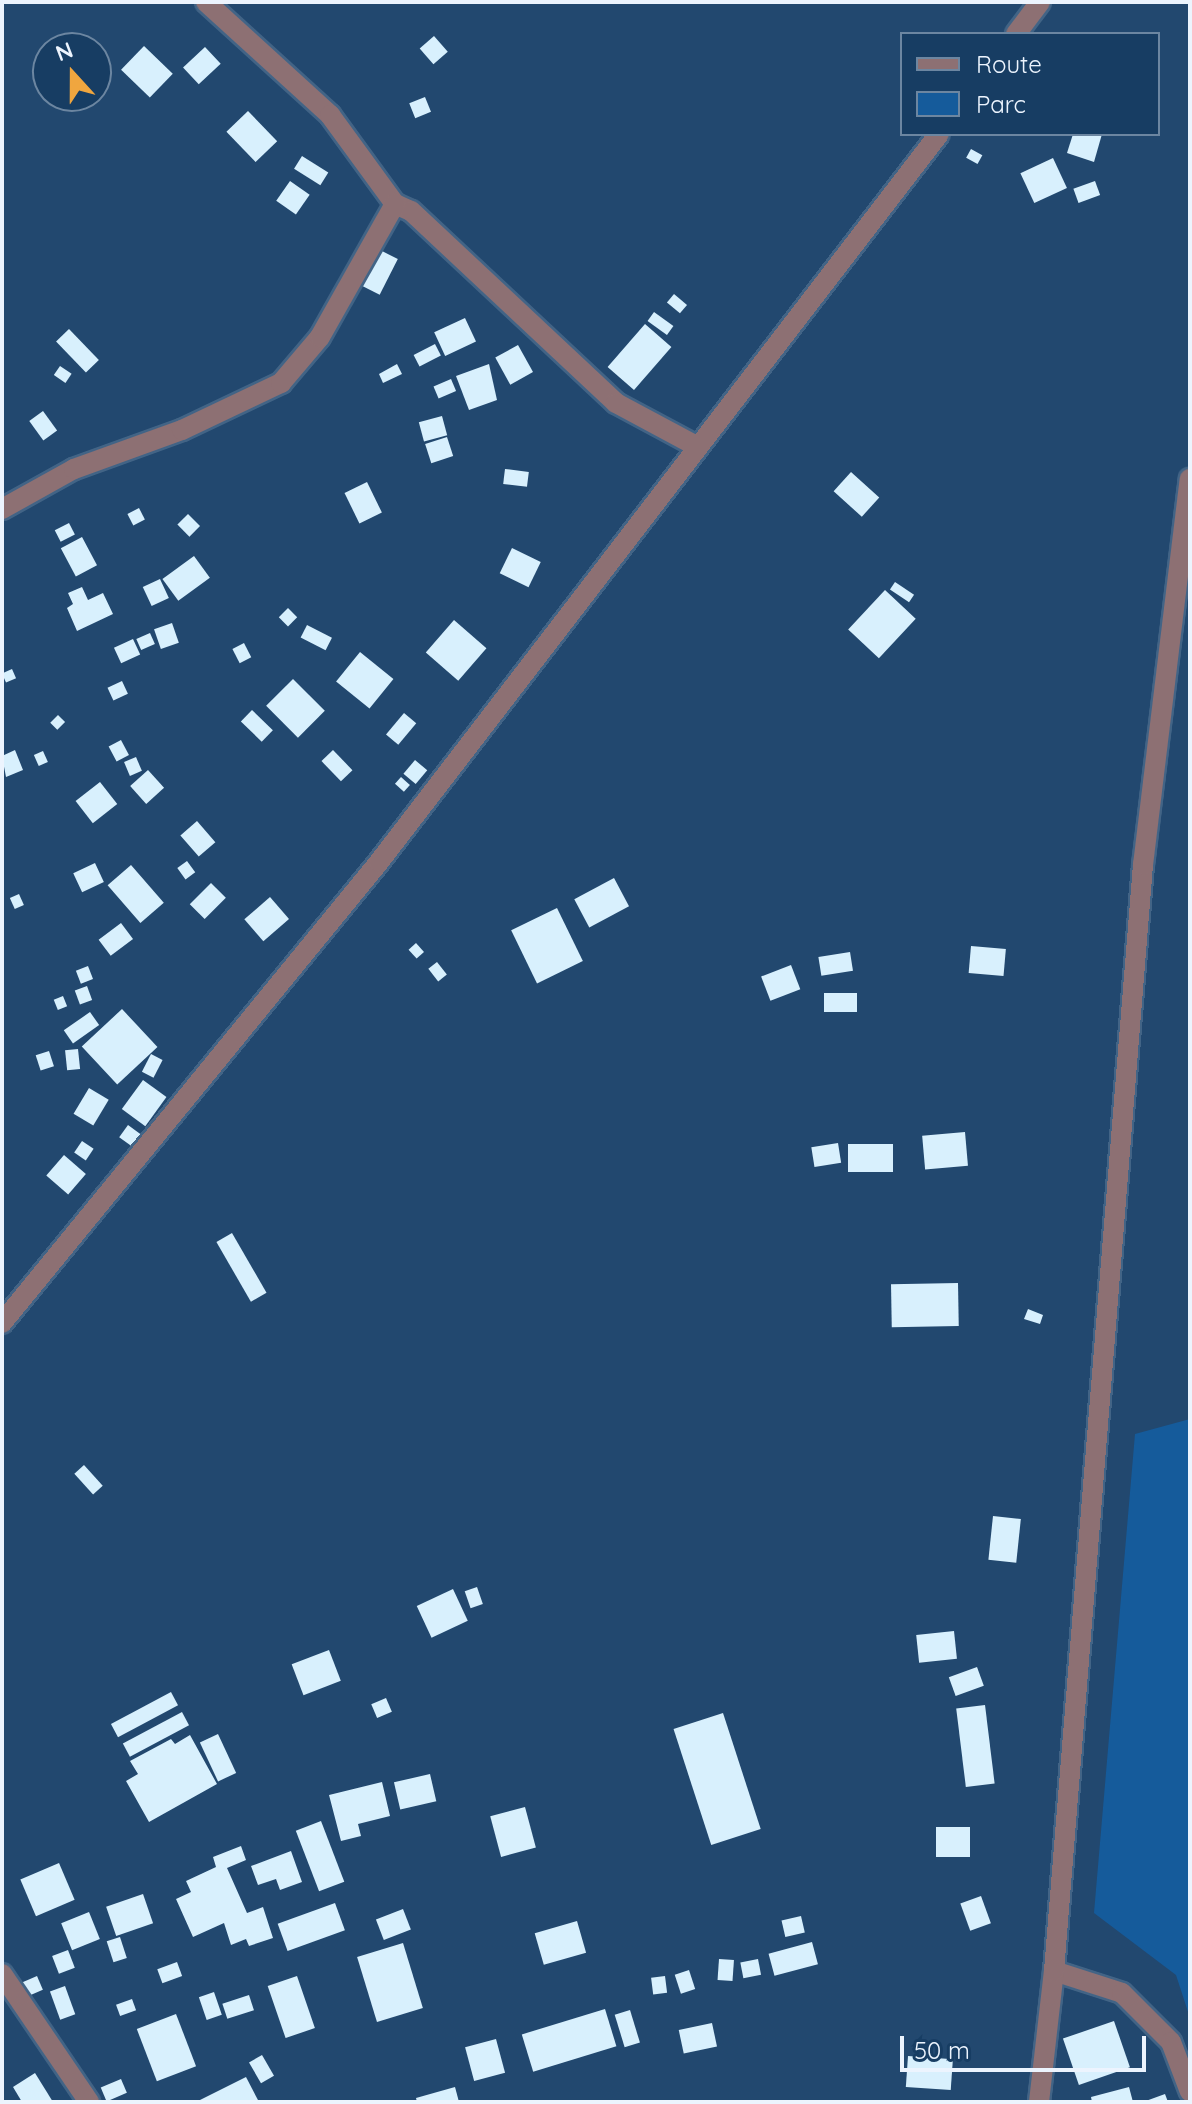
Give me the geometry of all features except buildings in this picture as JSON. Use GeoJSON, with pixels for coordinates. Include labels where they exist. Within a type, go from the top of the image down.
{"type":"FeatureCollection","features":[{"type":"Feature","properties":{"kind":"street"},"geometry":{"type":"LineString","coordinates":[[206,2],[330,115],[395,204],[411,211],[616,403],[698,447]]}},
{"type":"Feature","properties":{"kind":"street"},"geometry":{"type":"LineString","coordinates":[[1018,32],[1040,2]]}},
{"type":"Feature","properties":{"kind":"street"},"geometry":{"type":"LineString","coordinates":[[2,1323],[379,862],[937,136]]}},
{"type":"Feature","properties":{"kind":"street"},"geometry":{"type":"LineString","coordinates":[[2,509],[74,469],[182,430],[281,383],[320,337],[395,204]]}},
{"type":"Feature","properties":{"kind":"street"},"geometry":{"type":"LineString","coordinates":[[1039,2102],[1054,1971],[1143,865],[1190,479]]}},
{"type":"Feature","properties":{"kind":"street"},"geometry":{"type":"LineString","coordinates":[[1054,1971],[1122,1993],[1171,2042],[1190,2092]]}},
{"type":"Feature","properties":{"kind":"street"},"geometry":{"type":"LineString","coordinates":[[2,1974],[89,2102]]}},
{"type":"Feature","properties":{"kind":"green space"},"geometry":{"type":"Polygon","coordinates":[[[1190,1419],[1190,2018],[1176,1975],[1094,1913],[1135,1434],[1190,1419]]]}}]}
